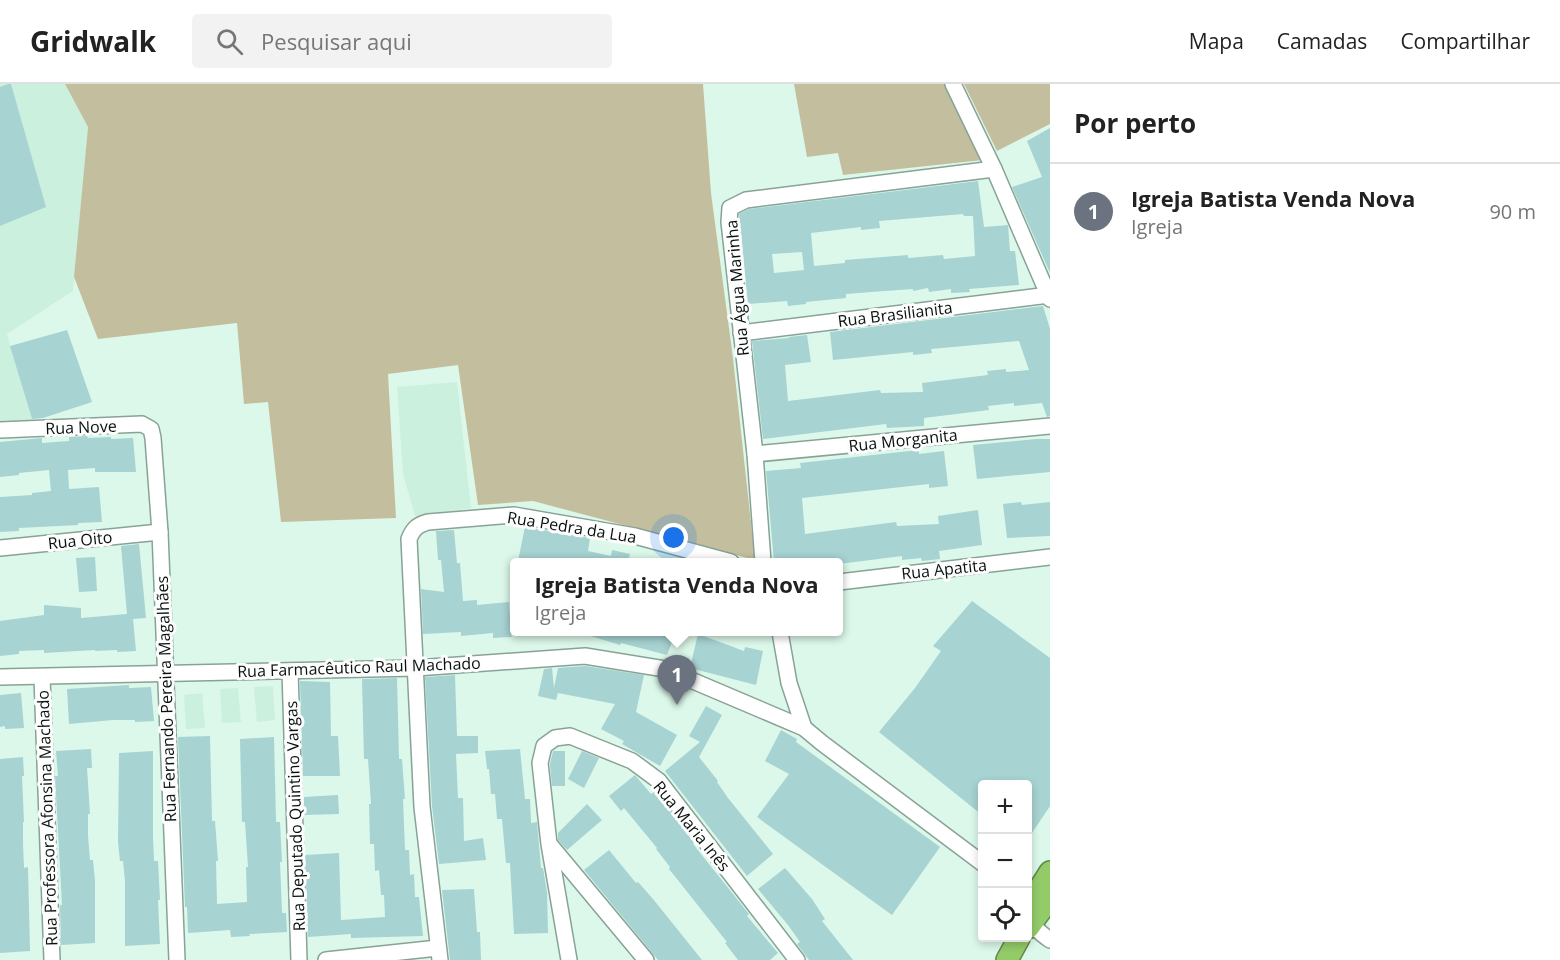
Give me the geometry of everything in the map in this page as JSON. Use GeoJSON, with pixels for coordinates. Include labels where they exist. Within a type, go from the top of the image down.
{"type":"FeatureCollection","features":[{"type":"Feature","properties":{"kind":"highway"},"geometry":{"type":"LineString","coordinates":[[1032,911],[1043,886]]}},
{"type":"Feature","properties":{"kind":"highway"},"geometry":{"type":"LineString","coordinates":[[1007,960],[1016,942]]}},
{"type":"Feature","properties":{"kind":"street"},"geometry":{"type":"LineString","coordinates":[[953,84],[994,169],[1049,297]]}},
{"type":"Feature","properties":{"kind":"street","name":"Rua Água Marinha"},"geometry":{"type":"LineString","coordinates":[[763,558],[755,454],[729,222],[730,208],[746,200],[994,169]]}},
{"type":"Feature","properties":{"kind":"street","name":"Rua Brasilianita"},"geometry":{"type":"LineString","coordinates":[[741,333],[1049,297]]}},
{"type":"Feature","properties":{"kind":"street","name":"Rua Nove"},"geometry":{"type":"LineString","coordinates":[[0,430],[142,424],[151,429],[153,438]]}},
{"type":"Feature","properties":{"kind":"street","name":"Rua Morganita"},"geometry":{"type":"LineString","coordinates":[[755,454],[1050,426]]}},
{"type":"Feature","properties":{"kind":"street","name":"Rua Fernando Pereira Magalhães"},"geometry":{"type":"LineString","coordinates":[[153,438],[160,532],[177,960]]}},
{"type":"Feature","properties":{"kind":"street","name":"Rua Pedra da Lua"},"geometry":{"type":"LineString","coordinates":[[416,668],[409,539],[412,531],[419,525],[428,522],[514,515],[635,536],[716,558]]}},
{"type":"Feature","properties":{"kind":"street","name":"Rua Oito"},"geometry":{"type":"LineString","coordinates":[[0,548],[160,532]]}},
{"type":"Feature","properties":{"kind":"street","name":"Rua Apatita"},"geometry":{"type":"LineString","coordinates":[[843,582],[1050,557]]}},
{"type":"Feature","properties":{"kind":"street"},"geometry":{"type":"LineString","coordinates":[[782,636],[789,683],[804,728]]}},
{"type":"Feature","properties":{"kind":"street","name":"Rua Farmacêutico Raul Machado"},"geometry":{"type":"LineString","coordinates":[[0,677],[416,668],[585,656],[665,669],[804,728],[978,860]]}},
{"type":"Feature","properties":{"kind":"street"},"geometry":{"type":"LineString","coordinates":[[326,960],[439,954],[422,807],[416,668]]}},
{"type":"Feature","properties":{"kind":"street","name":"Rua Deputado Quintino Vargas"},"geometry":{"type":"LineString","coordinates":[[290,672],[299,960]]}},
{"type":"Feature","properties":{"kind":"street","name":"Rua Professora Afonsina Machado"},"geometry":{"type":"LineString","coordinates":[[42,677],[52,960]]}},
{"type":"Feature","properties":{"kind":"street","name":"Rua Maria Inês"},"geometry":{"type":"LineString","coordinates":[[549,844],[540,763],[544,746],[555,738],[570,736],[632,761],[658,781],[797,960]]}},
{"type":"Feature","properties":{"kind":"street"},"geometry":{"type":"LineString","coordinates":[[549,844],[569,960]]}},
{"type":"Feature","properties":{"kind":"street"},"geometry":{"type":"LineString","coordinates":[[549,844],[646,960]]}},
{"type":"Feature","properties":{"kind":"street"},"geometry":{"type":"LineString","coordinates":[[1032,926],[1050,940]]}},
{"type":"Feature","properties":{"kind":"shaded area"},"geometry":{"type":"Polygon","coordinates":[[[0,84],[65,84],[88,127],[73,291],[7,334],[33,424],[0,426],[0,84]]]}},
{"type":"Feature","properties":{"kind":"shaded area"},"geometry":{"type":"Polygon","coordinates":[[[65,84],[703,84],[711,193],[733,358],[755,558],[747,558],[533,501],[478,505],[458,365],[388,374],[396,518],[281,522],[268,402],[244,404],[237,323],[98,339],[74,277],[88,127],[65,84]]]}},
{"type":"Feature","properties":{"kind":"shaded area"},"geometry":{"type":"Polygon","coordinates":[[[794,84],[945,84],[983,160],[843,175],[838,153],[807,157],[794,84]]]}},
{"type":"Feature","properties":{"kind":"shaded area"},"geometry":{"type":"Polygon","coordinates":[[[964,84],[1050,84],[1050,124],[997,151],[964,84]]]}},
{"type":"Feature","properties":{"kind":"shaded area"},"geometry":{"type":"Polygon","coordinates":[[[457,382],[471,508],[415,516],[403,474],[397,387],[457,382]]]}},
{"type":"Feature","properties":{"kind":"shaded area"},"geometry":{"type":"Polygon","coordinates":[[[273,686],[275,720],[257,722],[254,687],[273,686]]]}},
{"type":"Feature","properties":{"kind":"shaded area"},"geometry":{"type":"Polygon","coordinates":[[[238,688],[241,722],[222,723],[220,689],[238,688]]]}},
{"type":"Feature","properties":{"kind":"shaded area"},"geometry":{"type":"Polygon","coordinates":[[[202,693],[205,728],[186,729],[184,695],[202,693]]]}},
{"type":"Feature","properties":{"kind":"building"},"geometry":{"type":"Polygon","coordinates":[[[11,84],[46,207],[0,226],[0,87],[11,84]]]}},
{"type":"Feature","properties":{"kind":"building"},"geometry":{"type":"Polygon","coordinates":[[[1050,128],[1050,273],[1012,187],[1042,177],[1027,141],[1050,128]]]}},
{"type":"Feature","properties":{"kind":"building"},"geometry":{"type":"Polygon","coordinates":[[[978,181],[984,227],[1008,225],[1010,251],[1015,251],[1019,285],[969,289],[970,292],[951,293],[951,289],[929,292],[928,288],[913,291],[913,289],[846,294],[846,298],[788,306],[787,301],[748,304],[739,214],[749,209],[978,181]],[[963,214],[879,221],[880,228],[861,230],[861,227],[811,233],[814,266],[845,263],[845,260],[908,255],[908,258],[943,255],[944,259],[975,256],[973,216],[963,214]],[[802,252],[772,254],[774,273],[804,270],[802,252]]]}},
{"type":"Feature","properties":{"kind":"building"},"geometry":{"type":"Polygon","coordinates":[[[1043,306],[1050,329],[1050,416],[1047,417],[1042,403],[1014,406],[1014,403],[988,406],[989,410],[924,418],[924,426],[887,428],[886,424],[763,439],[752,341],[807,335],[811,362],[785,365],[788,401],[880,390],[881,393],[923,392],[922,383],[988,375],[987,371],[1029,370],[1019,341],[931,349],[932,353],[913,355],[913,352],[833,360],[830,332],[1043,306]]]}},
{"type":"Feature","properties":{"kind":"building"},"geometry":{"type":"Polygon","coordinates":[[[67,330],[92,402],[43,418],[32,419],[10,346],[67,330]]]}},
{"type":"Feature","properties":{"kind":"building"},"geometry":{"type":"Polygon","coordinates":[[[87,436],[88,438],[111,437],[111,439],[133,438],[136,472],[95,472],[95,468],[68,470],[69,489],[99,487],[102,522],[19,528],[19,531],[0,532],[0,497],[51,491],[49,470],[0,477],[0,442],[42,438],[42,443],[69,441],[69,437],[87,436]]]}},
{"type":"Feature","properties":{"kind":"building"},"geometry":{"type":"Polygon","coordinates":[[[1050,439],[1050,472],[977,479],[973,445],[1050,439]]]}},
{"type":"Feature","properties":{"kind":"building"},"geometry":{"type":"Polygon","coordinates":[[[919,450],[919,454],[944,451],[948,486],[929,488],[929,484],[802,498],[805,534],[896,522],[897,526],[939,524],[938,516],[978,510],[982,545],[939,551],[940,559],[922,561],[921,558],[902,560],[902,556],[843,563],[843,558],[774,558],[766,471],[801,468],[800,463],[919,450]]]}},
{"type":"Feature","properties":{"kind":"building"},"geometry":{"type":"Polygon","coordinates":[[[1021,502],[1022,505],[1050,502],[1050,536],[1007,538],[1003,504],[1021,502]]]}},
{"type":"Feature","properties":{"kind":"building"},"geometry":{"type":"Polygon","coordinates":[[[525,527],[590,538],[588,551],[611,556],[612,550],[630,554],[629,558],[519,558],[525,527]]]}},
{"type":"Feature","properties":{"kind":"building"},"geometry":{"type":"Polygon","coordinates":[[[454,530],[457,563],[460,563],[463,601],[477,600],[477,605],[509,602],[510,636],[512,637],[493,638],[493,633],[461,636],[461,632],[423,634],[421,589],[444,592],[436,531],[454,530]]]}},
{"type":"Feature","properties":{"kind":"building"},"geometry":{"type":"Polygon","coordinates":[[[139,544],[146,618],[133,619],[136,651],[95,650],[44,653],[44,650],[19,651],[19,654],[0,656],[0,621],[44,615],[44,605],[81,608],[81,618],[127,614],[121,546],[139,544]]]}},
{"type":"Feature","properties":{"kind":"building"},"geometry":{"type":"Polygon","coordinates":[[[95,557],[97,591],[79,592],[76,558],[95,557]]]}},
{"type":"Feature","properties":{"kind":"building"},"geometry":{"type":"Polygon","coordinates":[[[972,601],[1050,658],[1050,806],[1032,833],[1032,780],[978,780],[978,812],[879,732],[915,688],[941,651],[933,646],[972,601]]]}},
{"type":"Feature","properties":{"kind":"building"},"geometry":{"type":"Polygon","coordinates":[[[591,636],[674,636],[667,655],[621,643],[620,645],[591,636]]]}},
{"type":"Feature","properties":{"kind":"building"},"geometry":{"type":"Polygon","coordinates":[[[698,636],[703,636],[744,651],[745,647],[763,651],[756,685],[690,668],[698,636]]]}},
{"type":"Feature","properties":{"kind":"building"},"geometry":{"type":"Polygon","coordinates":[[[585,666],[644,675],[636,712],[677,735],[660,766],[622,744],[624,741],[601,729],[615,704],[558,693],[556,700],[538,696],[544,669],[552,668],[554,688],[558,668],[585,666]]]}},
{"type":"Feature","properties":{"kind":"building"},"geometry":{"type":"Polygon","coordinates":[[[455,675],[457,736],[478,736],[478,753],[456,754],[458,798],[463,798],[464,841],[483,838],[486,860],[439,864],[432,806],[425,677],[455,675]]]}},
{"type":"Feature","properties":{"kind":"building"},"geometry":{"type":"Polygon","coordinates":[[[397,678],[399,759],[402,759],[405,799],[403,799],[405,850],[409,850],[410,875],[414,874],[415,897],[419,897],[423,936],[351,938],[351,934],[308,937],[305,855],[339,853],[341,920],[385,917],[379,870],[375,871],[374,844],[370,844],[369,804],[371,804],[368,759],[364,759],[362,679],[397,678]]]}},
{"type":"Feature","properties":{"kind":"building"},"geometry":{"type":"Polygon","coordinates":[[[300,681],[330,682],[331,736],[338,736],[340,776],[303,776],[300,681]]]}},
{"type":"Feature","properties":{"kind":"building"},"geometry":{"type":"Polygon","coordinates":[[[129,685],[129,688],[151,687],[154,721],[113,720],[69,724],[67,689],[129,685]]]}},
{"type":"Feature","properties":{"kind":"building"},"geometry":{"type":"Polygon","coordinates":[[[21,693],[24,728],[0,727],[0,695],[21,693]]]}},
{"type":"Feature","properties":{"kind":"building"},"geometry":{"type":"Polygon","coordinates":[[[706,706],[722,715],[699,757],[728,798],[773,854],[747,876],[665,771],[700,742],[689,736],[706,706]]]}},
{"type":"Feature","properties":{"kind":"building"},"geometry":{"type":"Polygon","coordinates":[[[781,730],[797,739],[796,742],[940,847],[892,915],[757,817],[789,774],[765,761],[781,730]]]}},
{"type":"Feature","properties":{"kind":"building"},"geometry":{"type":"Polygon","coordinates":[[[210,736],[212,821],[215,821],[218,861],[216,861],[217,904],[247,902],[246,867],[248,867],[245,822],[242,822],[240,739],[274,737],[276,822],[280,822],[282,862],[280,862],[282,913],[286,913],[287,932],[231,937],[230,930],[188,933],[178,737],[210,736]]]}},
{"type":"Feature","properties":{"kind":"building"},"geometry":{"type":"Polygon","coordinates":[[[91,749],[92,768],[87,768],[90,814],[88,814],[88,836],[95,881],[95,943],[61,945],[60,905],[62,905],[55,776],[58,776],[56,751],[91,749]]]}},
{"type":"Feature","properties":{"kind":"building"},"geometry":{"type":"Polygon","coordinates":[[[520,749],[525,799],[530,799],[531,823],[537,822],[541,868],[543,868],[547,892],[548,933],[514,934],[510,863],[506,863],[502,819],[497,819],[495,794],[491,794],[489,769],[487,769],[485,751],[520,749]]]}},
{"type":"Feature","properties":{"kind":"building"},"geometry":{"type":"Polygon","coordinates":[[[153,751],[153,837],[154,861],[158,861],[160,944],[125,946],[125,881],[118,842],[119,753],[153,751]]]}},
{"type":"Feature","properties":{"kind":"building"},"geometry":{"type":"Polygon","coordinates":[[[553,751],[565,751],[565,786],[552,786],[550,764],[553,751]]]}},
{"type":"Feature","properties":{"kind":"building"},"geometry":{"type":"Polygon","coordinates":[[[582,751],[599,758],[584,788],[568,779],[582,751]]]}},
{"type":"Feature","properties":{"kind":"building"},"geometry":{"type":"Polygon","coordinates":[[[23,757],[23,844],[24,868],[28,867],[30,951],[0,953],[0,759],[23,757]]]}},
{"type":"Feature","properties":{"kind":"building"},"geometry":{"type":"Polygon","coordinates":[[[635,775],[651,794],[654,792],[664,803],[693,844],[749,914],[747,916],[778,953],[770,960],[738,960],[725,943],[727,942],[669,869],[670,867],[657,848],[624,808],[621,811],[609,796],[635,775]]]}},
{"type":"Feature","properties":{"kind":"building"},"geometry":{"type":"Polygon","coordinates":[[[338,795],[339,814],[304,815],[304,797],[338,795]]]}},
{"type":"Feature","properties":{"kind":"building"},"geometry":{"type":"Polygon","coordinates":[[[587,804],[602,820],[567,850],[558,840],[558,833],[587,804]]]}},
{"type":"Feature","properties":{"kind":"building"},"geometry":{"type":"Polygon","coordinates":[[[609,850],[636,883],[638,882],[653,899],[702,960],[658,960],[584,870],[609,850]]]}},
{"type":"Feature","properties":{"kind":"building"},"geometry":{"type":"Polygon","coordinates":[[[785,868],[812,899],[825,919],[822,921],[853,960],[809,960],[797,944],[800,942],[788,925],[758,889],[785,868]]]}},
{"type":"Feature","properties":{"kind":"building"},"geometry":{"type":"Polygon","coordinates":[[[474,889],[481,960],[450,960],[442,890],[474,889]]]}},
{"type":"Feature","properties":{"kind":"place","name":"Igreja Batista Venda Nova"},"geometry":{"type":"Point","coordinates":[677,705]}}]}
